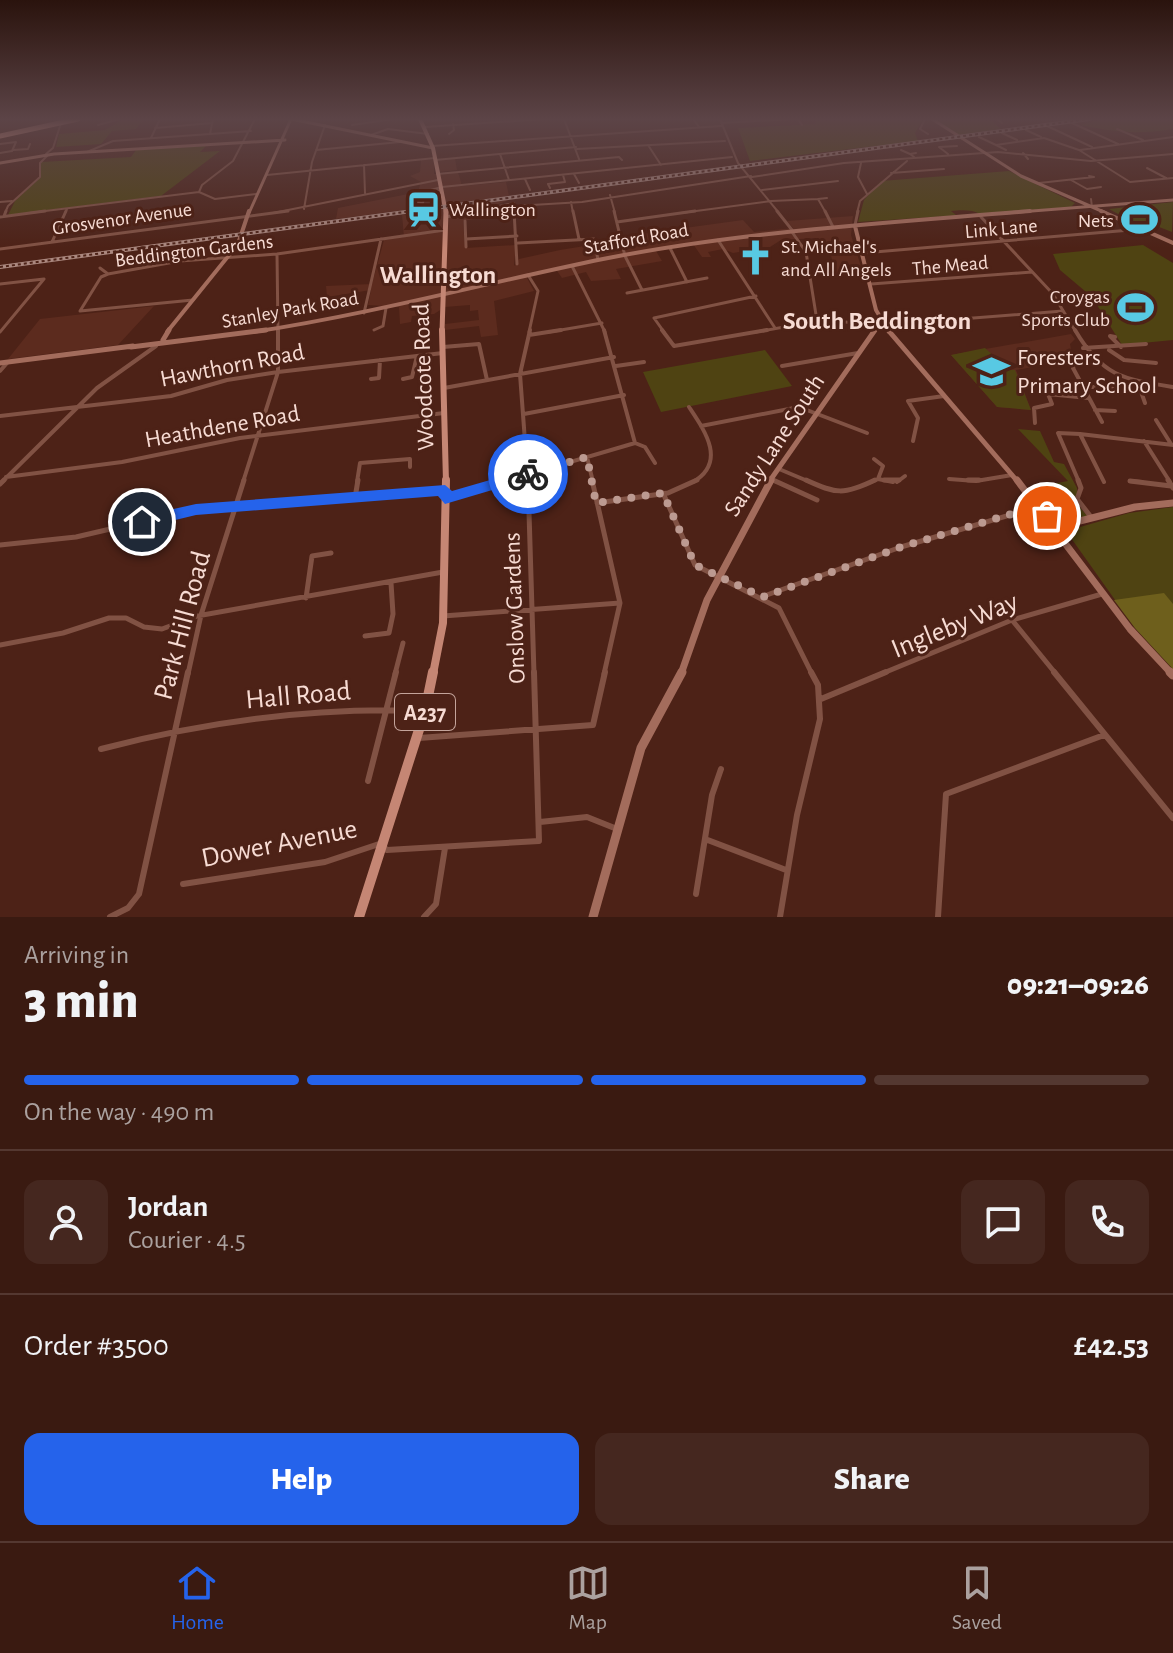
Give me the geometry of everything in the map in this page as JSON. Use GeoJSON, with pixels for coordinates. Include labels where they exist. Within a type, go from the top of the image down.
{"type":"FeatureCollection","features":[{"type":"Feature","properties":{"kind":"main road"},"geometry":{"type":"LineString","coordinates":[[159,343],[230,257],[256,194],[274,162]]}},
{"type":"Feature","properties":{"kind":"main road","name":"A237"},"geometry":{"type":"LineString","coordinates":[[435,162],[440,189]]}},
{"type":"Feature","properties":{"kind":"main road"},"geometry":{"type":"LineString","coordinates":[[999,162],[1074,200],[1173,243]]}},
{"type":"Feature","properties":{"kind":"main road","name":"Woodcote Road"},"geometry":{"type":"LineString","coordinates":[[359,917],[425,711],[443,616],[445,495],[441,295],[446,217],[440,189]]}},
{"type":"Feature","properties":{"kind":"main road"},"geometry":{"type":"LineString","coordinates":[[1074,200],[1076,208]]}},
{"type":"Feature","properties":{"kind":"main road","name":"Stafford Road"},"geometry":{"type":"LineString","coordinates":[[836,227],[855,229],[1173,200]]}},
{"type":"Feature","properties":{"kind":"main road"},"geometry":{"type":"LineString","coordinates":[[1110,215],[1107,208],[1116,205]]}},
{"type":"Feature","properties":{"kind":"main road"},"geometry":{"type":"LineString","coordinates":[[855,229],[882,324],[1056,527],[1130,629],[1173,675]]}},
{"type":"Feature","properties":{"kind":"main road","name":"Stafford Road"},"geometry":{"type":"LineString","coordinates":[[441,295],[598,260],[718,240],[791,230],[855,229]]}},
{"type":"Feature","properties":{"kind":"main road","name":"Stanley Park Road"},"geometry":{"type":"LineString","coordinates":[[0,363],[280,328],[441,295]]}},
{"type":"Feature","properties":{"kind":"main road","name":"Sandy Lane South"},"geometry":{"type":"LineString","coordinates":[[593,917],[645,740],[683,671],[705,604],[772,480],[858,353],[882,324]]}},
{"type":"Feature","properties":{"kind":"main road"},"geometry":{"type":"LineString","coordinates":[[1056,527],[1094,520],[1135,507],[1173,503]]}},
{"type":"Feature","properties":{"kind":"street"},"geometry":{"type":"LineString","coordinates":[[2,216],[40,177],[41,162]]}},
{"type":"Feature","properties":{"kind":"street"},"geometry":{"type":"LineString","coordinates":[[2,216],[14,217],[191,192],[199,190],[232,162]]}},
{"type":"Feature","properties":{"kind":"street"},"geometry":{"type":"LineString","coordinates":[[304,209],[313,162]]}},
{"type":"Feature","properties":{"kind":"street"},"geometry":{"type":"LineString","coordinates":[[267,175],[402,162]]}},
{"type":"Feature","properties":{"kind":"street"},"geometry":{"type":"LineString","coordinates":[[502,162],[509,180]]}},
{"type":"Feature","properties":{"kind":"street","name":"Grosvenor Avenue"},"geometry":{"type":"LineString","coordinates":[[0,249],[304,209],[437,177],[553,162]]}},
{"type":"Feature","properties":{"kind":"street"},"geometry":{"type":"LineString","coordinates":[[440,189],[425,193],[424,203],[414,201],[423,192],[440,189],[689,162]]}},
{"type":"Feature","properties":{"kind":"street"},"geometry":{"type":"LineString","coordinates":[[737,162],[771,201],[806,252],[817,321]]}},
{"type":"Feature","properties":{"kind":"street"},"geometry":{"type":"LineString","coordinates":[[446,217],[514,204],[571,202],[751,176],[880,162]]}},
{"type":"Feature","properties":{"kind":"street"},"geometry":{"type":"LineString","coordinates":[[855,229],[858,206],[866,195],[906,162]]}},
{"type":"Feature","properties":{"kind":"street"},"geometry":{"type":"LineString","coordinates":[[1094,162],[1130,182],[1171,178]]}},
{"type":"Feature","properties":{"kind":"street"},"geometry":{"type":"LineString","coordinates":[[861,163],[858,177],[866,195]]}},
{"type":"Feature","properties":{"kind":"street"},"geometry":{"type":"LineString","coordinates":[[364,165],[365,193]]}},
{"type":"Feature","properties":{"kind":"street"},"geometry":{"type":"LineString","coordinates":[[1147,168],[1171,178]]}},
{"type":"Feature","properties":{"kind":"street"},"geometry":{"type":"LineString","coordinates":[[889,174],[944,169]]}},
{"type":"Feature","properties":{"kind":"street"},"geometry":{"type":"LineString","coordinates":[[574,174],[579,183]]}},
{"type":"Feature","properties":{"kind":"street"},"geometry":{"type":"LineString","coordinates":[[550,188],[548,184],[565,183],[563,175]]}},
{"type":"Feature","properties":{"kind":"street"},"geometry":{"type":"LineString","coordinates":[[1039,183],[1089,176]]}},
{"type":"Feature","properties":{"kind":"street"},"geometry":{"type":"LineString","coordinates":[[525,179],[530,190]]}},
{"type":"Feature","properties":{"kind":"street"},"geometry":{"type":"LineString","coordinates":[[1069,179],[1087,189],[1101,187]]}},
{"type":"Feature","properties":{"kind":"street"},"geometry":{"type":"LineString","coordinates":[[762,190],[838,181]]}},
{"type":"Feature","properties":{"kind":"street"},"geometry":{"type":"LineString","coordinates":[[199,190],[215,199],[256,194]]}},
{"type":"Feature","properties":{"kind":"street"},"geometry":{"type":"LineString","coordinates":[[610,195],[625,256],[642,290]]}},
{"type":"Feature","properties":{"kind":"street"},"geometry":{"type":"LineString","coordinates":[[617,222],[771,201],[827,198]]}},
{"type":"Feature","properties":{"kind":"street"},"geometry":{"type":"LineString","coordinates":[[818,199],[824,217],[836,227]]}},
{"type":"Feature","properties":{"kind":"street"},"geometry":{"type":"LineString","coordinates":[[1091,199],[1092,207]]}},
{"type":"Feature","properties":{"kind":"street"},"geometry":{"type":"LineString","coordinates":[[0,202],[14,201]]}},
{"type":"Feature","properties":{"kind":"street"},"geometry":{"type":"LineString","coordinates":[[571,202],[579,240]]}},
{"type":"Feature","properties":{"kind":"street"},"geometry":{"type":"LineString","coordinates":[[514,204],[517,264]]}},
{"type":"Feature","properties":{"kind":"street"},"geometry":{"type":"LineString","coordinates":[[52,242],[67,209]]}},
{"type":"Feature","properties":{"kind":"street"},"geometry":{"type":"LineString","coordinates":[[981,217],[1063,311],[1093,360],[1138,382],[1173,387]]}},
{"type":"Feature","properties":{"kind":"street"},"geometry":{"type":"LineString","coordinates":[[465,221],[466,247]]}},
{"type":"Feature","properties":{"kind":"street","name":"Link Lane"},"geometry":{"type":"LineString","coordinates":[[863,253],[1142,229]]}},
{"type":"Feature","properties":{"kind":"street","name":"Beddington Gardens"},"geometry":{"type":"LineString","coordinates":[[194,300],[80,312],[101,277],[108,274],[445,230]]}},
{"type":"Feature","properties":{"kind":"street"},"geometry":{"type":"LineString","coordinates":[[466,239],[517,236]]}},
{"type":"Feature","properties":{"kind":"street"},"geometry":{"type":"LineString","coordinates":[[364,313],[381,239]]}},
{"type":"Feature","properties":{"kind":"street"},"geometry":{"type":"LineString","coordinates":[[518,243],[595,239],[598,260]]}},
{"type":"Feature","properties":{"kind":"street"},"geometry":{"type":"LineString","coordinates":[[718,240],[775,328]]}},
{"type":"Feature","properties":{"kind":"street"},"geometry":{"type":"LineString","coordinates":[[670,248],[687,282]]}},
{"type":"Feature","properties":{"kind":"street","name":"Park Hill Road"},"geometry":{"type":"LineString","coordinates":[[110,917],[132,906],[141,889],[201,615],[278,372],[277,254]]}},
{"type":"Feature","properties":{"kind":"street"},"geometry":{"type":"LineString","coordinates":[[572,266],[602,323],[614,357],[635,443]]}},
{"type":"Feature","properties":{"kind":"street"},"geometry":{"type":"LineString","coordinates":[[100,268],[108,274]]}},
{"type":"Feature","properties":{"kind":"street","name":"The Mead"},"geometry":{"type":"LineString","coordinates":[[871,284],[1032,272]]}},
{"type":"Feature","properties":{"kind":"street","name":"Onslow Gardens"},"geometry":{"type":"LineString","coordinates":[[528,275],[538,291],[520,374],[528,475],[540,822],[540,839],[532,844]]}},
{"type":"Feature","properties":{"kind":"street"},"geometry":{"type":"LineString","coordinates":[[627,293],[707,278]]}},
{"type":"Feature","properties":{"kind":"street"},"geometry":{"type":"LineString","coordinates":[[0,284],[44,279],[0,332]]}},
{"type":"Feature","properties":{"kind":"street"},"geometry":{"type":"LineString","coordinates":[[756,296],[655,316],[670,344],[817,321],[882,324],[1063,311]]}},
{"type":"Feature","properties":{"kind":"street"},"geometry":{"type":"LineString","coordinates":[[374,330],[383,325],[386,308]]}},
{"type":"Feature","properties":{"kind":"street"},"geometry":{"type":"LineString","coordinates":[[528,335],[602,323]]}},
{"type":"Feature","properties":{"kind":"street"},"geometry":{"type":"LineString","coordinates":[[1115,337],[1110,336],[1121,347]]}},
{"type":"Feature","properties":{"kind":"street"},"geometry":{"type":"LineString","coordinates":[[0,484],[75,407],[142,352],[159,343]]}},
{"type":"Feature","properties":{"kind":"street","name":"Hawthorn Road"},"geometry":{"type":"LineString","coordinates":[[0,416],[171,396],[227,380],[417,356],[479,344],[487,380]]}},
{"type":"Feature","properties":{"kind":"street"},"geometry":{"type":"LineString","coordinates":[[1083,348],[1108,349],[1146,344]]}},
{"type":"Feature","properties":{"kind":"street"},"geometry":{"type":"LineString","coordinates":[[1108,349],[1124,360],[1156,363]]}},
{"type":"Feature","properties":{"kind":"street"},"geometry":{"type":"LineString","coordinates":[[782,366],[858,353]]}},
{"type":"Feature","properties":{"kind":"street"},"geometry":{"type":"LineString","coordinates":[[403,379],[412,377],[417,356]]}},
{"type":"Feature","properties":{"kind":"street"},"geometry":{"type":"LineString","coordinates":[[444,388],[614,357]]}},
{"type":"Feature","properties":{"kind":"street"},"geometry":{"type":"LineString","coordinates":[[371,379],[379,378],[380,360]]}},
{"type":"Feature","properties":{"kind":"street"},"geometry":{"type":"LineString","coordinates":[[1093,360],[1078,362],[1073,368],[1102,422]]}},
{"type":"Feature","properties":{"kind":"street"},"geometry":{"type":"LineString","coordinates":[[0,371],[8,362]]}},
{"type":"Feature","properties":{"kind":"street"},"geometry":{"type":"LineString","coordinates":[[616,366],[644,362]]}},
{"type":"Feature","properties":{"kind":"street"},"geometry":{"type":"LineString","coordinates":[[1138,382],[1145,403]]}},
{"type":"Feature","properties":{"kind":"street"},"geometry":{"type":"LineString","coordinates":[[1082,386],[1115,389],[1114,384]]}},
{"type":"Feature","properties":{"kind":"street"},"geometry":{"type":"LineString","coordinates":[[1035,423],[1034,408],[1052,404],[1048,394],[1088,398]]}},
{"type":"Feature","properties":{"kind":"street"},"geometry":{"type":"LineString","coordinates":[[523,414],[624,395]]}},
{"type":"Feature","properties":{"kind":"street"},"geometry":{"type":"LineString","coordinates":[[913,441],[918,418],[908,401],[944,396]]}},
{"type":"Feature","properties":{"kind":"street"},"geometry":{"type":"LineString","coordinates":[[596,503],[663,493],[691,485],[709,468],[712,449],[689,407]]}},
{"type":"Feature","properties":{"kind":"street"},"geometry":{"type":"LineString","coordinates":[[701,426],[794,407],[818,413],[867,433]]}},
{"type":"Feature","properties":{"kind":"street"},"geometry":{"type":"LineString","coordinates":[[1095,410],[1115,411]]}},
{"type":"Feature","properties":{"kind":"street","name":"Heathdene Road"},"geometry":{"type":"LineString","coordinates":[[6,477],[122,462],[259,436],[444,413]]}},
{"type":"Feature","properties":{"kind":"street"},"geometry":{"type":"LineString","coordinates":[[1156,420],[1172,444]]}},
{"type":"Feature","properties":{"kind":"street"},"geometry":{"type":"LineString","coordinates":[[1094,520],[1078,502],[1081,486],[1058,433],[1172,444]]}},
{"type":"Feature","properties":{"kind":"street"},"geometry":{"type":"LineString","coordinates":[[1080,434],[1104,482]]}},
{"type":"Feature","properties":{"kind":"street"},"geometry":{"type":"LineString","coordinates":[[1144,441],[1172,487]]}},
{"type":"Feature","properties":{"kind":"street"},"geometry":{"type":"LineString","coordinates":[[0,545],[76,537],[176,513],[355,498],[445,495],[528,475],[635,443],[645,447],[655,463]]}},
{"type":"Feature","properties":{"kind":"street"},"geometry":{"type":"LineString","coordinates":[[417,738],[593,725],[620,603],[587,457]]}},
{"type":"Feature","properties":{"kind":"street"},"geometry":{"type":"LineString","coordinates":[[355,498],[360,463],[410,459],[410,467]]}},
{"type":"Feature","properties":{"kind":"street"},"geometry":{"type":"LineString","coordinates":[[874,459],[883,466],[878,479]]}},
{"type":"Feature","properties":{"kind":"street"},"geometry":{"type":"LineString","coordinates":[[779,469],[830,491],[854,491],[878,479],[902,487]]}},
{"type":"Feature","properties":{"kind":"street"},"geometry":{"type":"LineString","coordinates":[[949,479],[976,481],[1012,475]]}},
{"type":"Feature","properties":{"kind":"street"},"geometry":{"type":"LineString","coordinates":[[896,483],[905,476]]}},
{"type":"Feature","properties":{"kind":"street"},"geometry":{"type":"LineString","coordinates":[[772,480],[817,500]]}},
{"type":"Feature","properties":{"kind":"street"},"geometry":{"type":"LineString","coordinates":[[1130,481],[1172,487]]}},
{"type":"Feature","properties":{"kind":"street"},"geometry":{"type":"LineString","coordinates":[[663,493],[693,562],[779,608],[793,629],[821,699],[820,719],[786,870],[780,917]]}},
{"type":"Feature","properties":{"kind":"street"},"geometry":{"type":"LineString","coordinates":[[763,597],[901,547],[1039,507]]}},
{"type":"Feature","properties":{"kind":"street"},"geometry":{"type":"LineString","coordinates":[[306,598],[312,556],[331,553]]}},
{"type":"Feature","properties":{"kind":"street"},"geometry":{"type":"LineString","coordinates":[[0,645],[66,633],[109,618],[126,618],[156,629],[201,615],[443,572]]}},
{"type":"Feature","properties":{"kind":"street"},"geometry":{"type":"LineString","coordinates":[[365,636],[389,633],[393,614],[391,583]]}},
{"type":"Feature","properties":{"kind":"street","name":"Ingleby Way"},"geometry":{"type":"LineString","coordinates":[[821,699],[1012,620],[1105,593]]}},
{"type":"Feature","properties":{"kind":"street"},"geometry":{"type":"LineString","coordinates":[[443,616],[620,603]]}},
{"type":"Feature","properties":{"kind":"street"},"geometry":{"type":"LineString","coordinates":[[1012,620],[1173,818]]}},
{"type":"Feature","properties":{"kind":"street"},"geometry":{"type":"LineString","coordinates":[[368,781],[403,643]]}},
{"type":"Feature","properties":{"kind":"street","name":"Hall Road"},"geometry":{"type":"LineString","coordinates":[[101,749],[175,728],[343,709],[425,711]]}},
{"type":"Feature","properties":{"kind":"street"},"geometry":{"type":"LineString","coordinates":[[938,917],[946,794],[1104,735]]}},
{"type":"Feature","properties":{"kind":"street"},"geometry":{"type":"LineString","coordinates":[[696,894],[712,795],[721,769]]}},
{"type":"Feature","properties":{"kind":"street"},"geometry":{"type":"LineString","coordinates":[[540,822],[587,817],[617,829]]}},
{"type":"Feature","properties":{"kind":"street"},"geometry":{"type":"LineString","coordinates":[[705,839],[786,870]]}},
{"type":"Feature","properties":{"kind":"street","name":"Dower Avenue"},"geometry":{"type":"LineString","coordinates":[[183,884],[325,862],[376,845],[382,849],[532,844]]}},
{"type":"Feature","properties":{"kind":"street"},"geometry":{"type":"LineString","coordinates":[[424,917],[436,904],[445,848]]}},
{"type":"Feature","properties":{"kind":"shaded area"},"geometry":{"type":"Polygon","coordinates":[[[41,162],[206,162],[161,196],[8,215],[15,201],[41,177],[41,162]]]}},
{"type":"Feature","properties":{"kind":"shaded area"},"geometry":{"type":"Polygon","coordinates":[[[421,162],[456,162],[457,170],[439,172],[437,165],[434,165],[434,174],[458,172],[462,186],[506,182],[509,196],[336,219],[338,208],[418,192],[421,182],[410,176],[420,172],[421,162]]]}},
{"type":"Feature","properties":{"kind":"shaded area"},"geometry":{"type":"Polygon","coordinates":[[[1009,171],[1075,203],[1071,207],[980,214],[958,210],[951,211],[956,215],[978,214],[858,222],[864,200],[881,181],[1009,171]]]}},
{"type":"Feature","properties":{"kind":"shaded area"},"geometry":{"type":"Polygon","coordinates":[[[511,199],[496,205],[496,215],[463,221],[465,248],[516,245],[514,266],[519,259],[591,245],[620,249],[618,238],[648,233],[743,220],[754,232],[793,228],[787,221],[853,216],[851,235],[864,276],[836,275],[829,248],[818,238],[781,240],[770,247],[733,253],[723,249],[708,252],[711,257],[702,257],[693,244],[656,251],[662,261],[616,269],[621,279],[591,281],[586,272],[562,278],[555,268],[528,273],[527,278],[534,291],[494,301],[498,335],[481,337],[479,326],[445,330],[445,324],[479,320],[478,310],[470,311],[470,305],[445,307],[434,314],[412,316],[411,322],[400,324],[399,307],[368,305],[371,290],[327,297],[326,286],[372,284],[384,240],[404,237],[402,215],[511,199]]]}},
{"type":"Feature","properties":{"kind":"shaded area"},"geometry":{"type":"Polygon","coordinates":[[[1173,202],[1172,232],[1149,223],[1140,226],[1109,209],[1173,202]]]}},
{"type":"Feature","properties":{"kind":"shaded area"},"geometry":{"type":"Polygon","coordinates":[[[1143,245],[1173,263],[1173,340],[1122,345],[1092,297],[1060,270],[1053,254],[1143,245]]]}},
{"type":"Feature","properties":{"kind":"shaded area"},"geometry":{"type":"Polygon","coordinates":[[[154,306],[118,345],[8,359],[40,319],[154,306]]]}},
{"type":"Feature","properties":{"kind":"shaded area","name":"Foresters Primary School"},"geometry":{"type":"Polygon","coordinates":[[[1071,334],[1075,339],[1070,344],[1073,360],[1016,370],[1031,410],[997,407],[951,355],[1071,334]]]}},
{"type":"Feature","properties":{"kind":"shaded area"},"geometry":{"type":"Polygon","coordinates":[[[985,348],[1009,370],[1015,370],[1031,410],[997,407],[951,355],[985,348]]]}},
{"type":"Feature","properties":{"kind":"shaded area"},"geometry":{"type":"Polygon","coordinates":[[[765,350],[792,386],[661,412],[643,372],[765,350]]]}},
{"type":"Feature","properties":{"kind":"shaded area"},"geometry":{"type":"Polygon","coordinates":[[[1018,429],[1040,431],[1054,462],[1064,464],[1077,488],[1077,504],[1089,518],[1062,517],[1030,488],[1068,481],[1018,429]]]}},
{"type":"Feature","properties":{"kind":"shaded area"},"geometry":{"type":"Polygon","coordinates":[[[1173,507],[1173,669],[1135,628],[1066,531],[1129,513],[1173,507]]]}},
{"type":"Feature","properties":{"kind":"shaded area"},"geometry":{"type":"Polygon","coordinates":[[[1164,593],[1173,604],[1173,669],[1114,600],[1164,593]]]}},
{"type":"Feature","properties":{"kind":"railway"},"geometry":{"type":"LineString","coordinates":[[0,267],[774,162]]}},
{"type":"Feature","properties":{"kind":"way so far"},"geometry":{"type":"LineString","coordinates":[[528,474],[587,457],[596,503],[663,493],[695,565],[763,597],[901,547],[1028,509],[1039,507],[1047,516]]}},
{"type":"Feature","properties":{"kind":"place","name":"Wallington"},"geometry":{"type":"Point","coordinates":[423,209]}},
{"type":"Feature","properties":{"kind":"place","name":"Nets"},"geometry":{"type":"Point","coordinates":[1140,220]}},
{"type":"Feature","properties":{"kind":"place","name":"St. Michael's and All Angels"},"geometry":{"type":"Point","coordinates":[755,258]}},
{"type":"Feature","properties":{"kind":"place","name":"Croygas Sports Club"},"geometry":{"type":"Point","coordinates":[1136,308]}},
{"type":"Feature","properties":{"kind":"place","name":"Foresters Primary School"},"geometry":{"type":"Point","coordinates":[991,371]}},
{"type":"Feature","properties":{"kind":"district","name":"Wallington"},"geometry":{"type":"Point","coordinates":[438,274]}},
{"type":"Feature","properties":{"kind":"district","name":"South Beddington"},"geometry":{"type":"Point","coordinates":[877,320]}},
{"type":"Feature","properties":{"kind":"route"},"geometry":{"type":"LineString","coordinates":[[142,522],[196,509],[445,491],[445,499],[528,474]]}}]}
